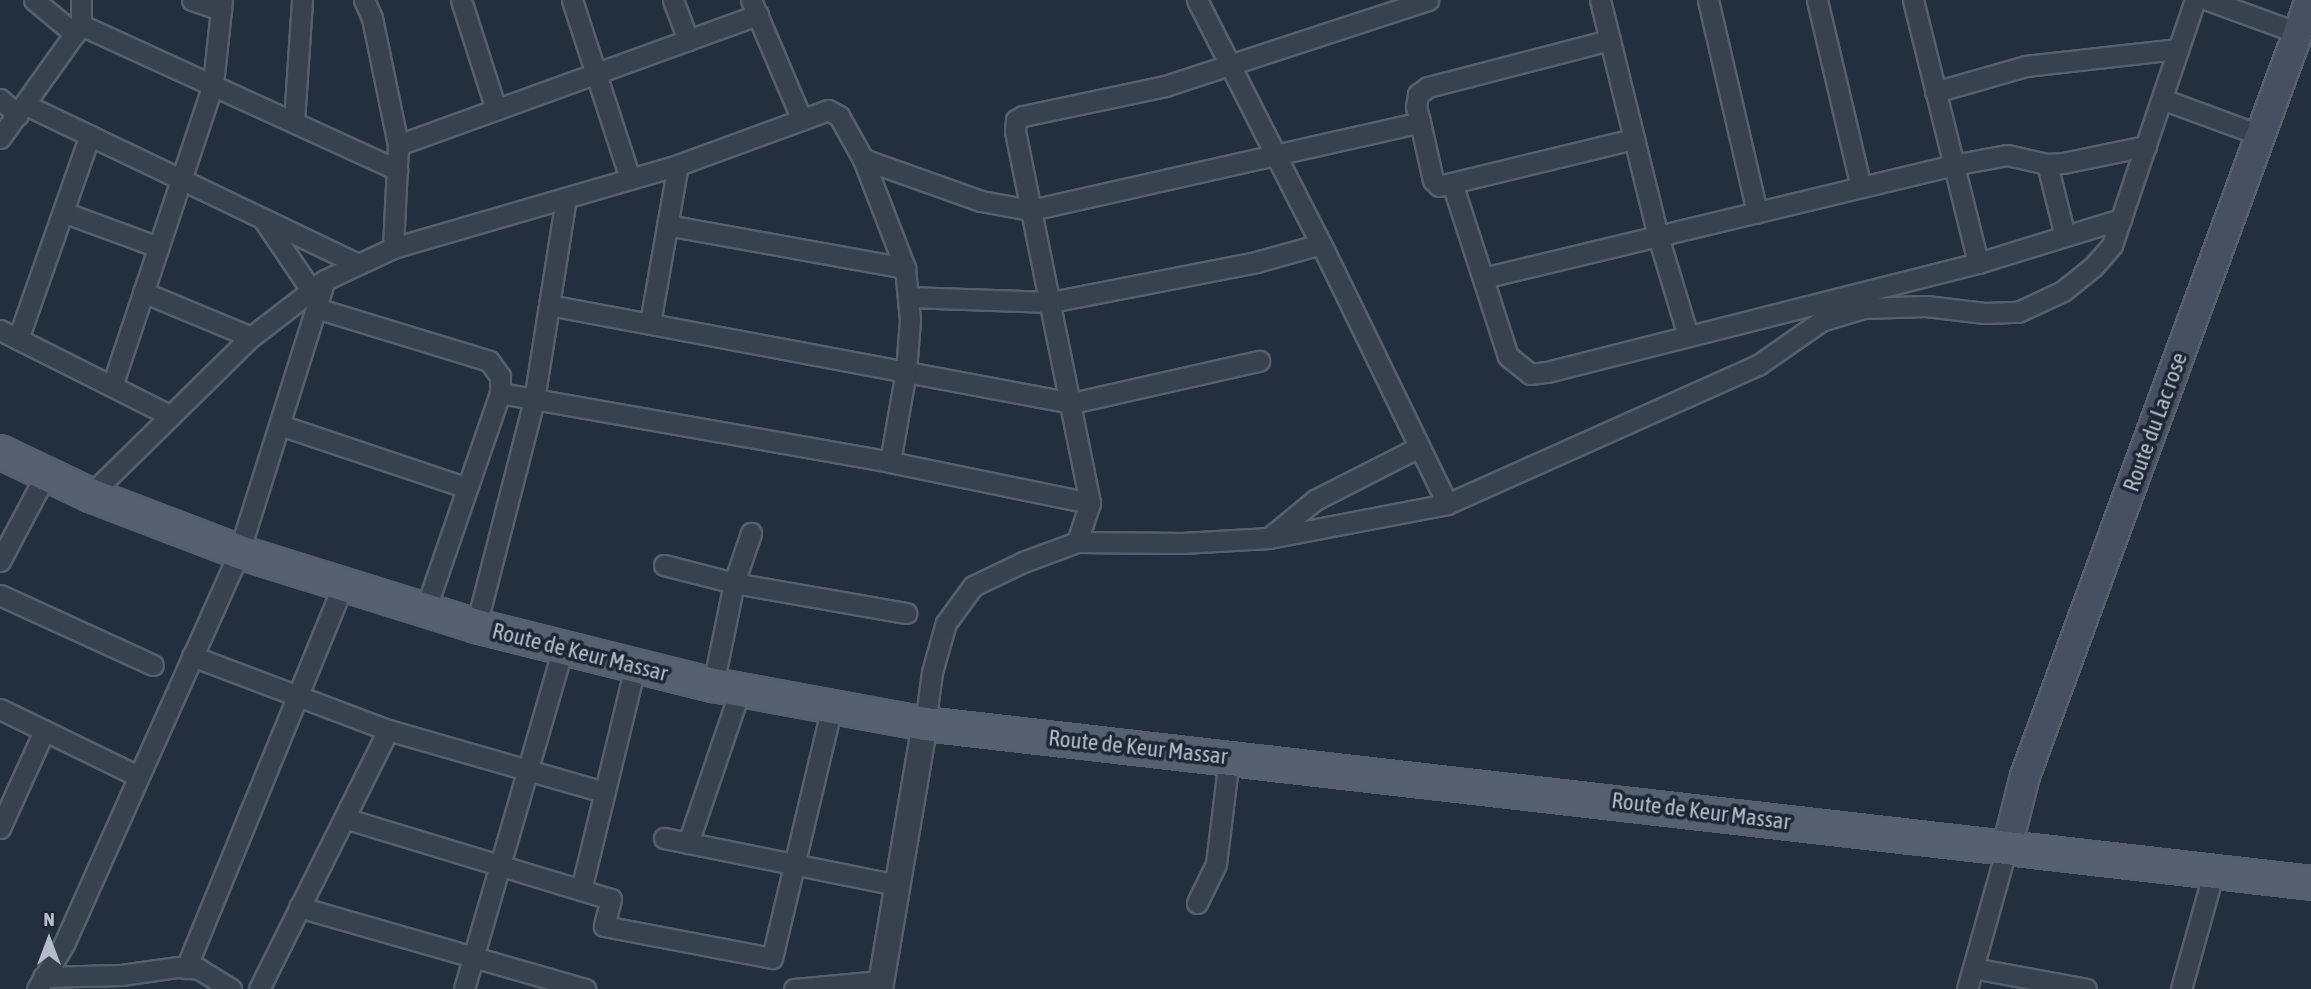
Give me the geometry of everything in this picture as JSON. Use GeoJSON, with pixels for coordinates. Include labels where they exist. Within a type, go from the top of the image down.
{"type":"FeatureCollection","features":[{"type":"Feature","properties":{"kind":"main road","name":"Route du Lac rose"},"geometry":{"type":"LineString","coordinates":[[2007,847],[2025,776],[2310,0]]}},
{"type":"Feature","properties":{"kind":"main road","name":"Route de Keur Massar"},"geometry":{"type":"LineString","coordinates":[[0,452],[90,495],[239,552],[425,611],[635,666],[832,707],[925,724],[2311,883]]}},
{"type":"Feature","properties":{"kind":"street"},"geometry":{"type":"LineString","coordinates":[[34,0],[78,30],[213,84],[397,170]]}},
{"type":"Feature","properties":{"kind":"street"},"geometry":{"type":"LineString","coordinates":[[0,138],[78,30],[81,0]]}},
{"type":"Feature","properties":{"kind":"street"},"geometry":{"type":"LineString","coordinates":[[112,386],[213,84],[222,5],[192,0]]}},
{"type":"Feature","properties":{"kind":"street"},"geometry":{"type":"LineString","coordinates":[[294,121],[302,0]]}},
{"type":"Feature","properties":{"kind":"street"},"geometry":{"type":"LineString","coordinates":[[364,0],[372,18],[398,145],[393,248]]}},
{"type":"Feature","properties":{"kind":"street"},"geometry":{"type":"LineString","coordinates":[[461,0],[496,110]]}},
{"type":"Feature","properties":{"kind":"street"},"geometry":{"type":"LineString","coordinates":[[572,0],[631,179]]}},
{"type":"Feature","properties":{"kind":"street"},"geometry":{"type":"LineString","coordinates":[[673,0],[688,40]]}},
{"type":"Feature","properties":{"kind":"street"},"geometry":{"type":"LineString","coordinates":[[1197,0],[1231,64],[1273,155],[1321,244],[1447,504]]}},
{"type":"Feature","properties":{"kind":"street"},"geometry":{"type":"LineString","coordinates":[[1077,541],[1090,503],[1072,403],[1015,131],[1016,120],[1023,116],[1165,86],[1399,5],[1428,0]]}},
{"type":"Feature","properties":{"kind":"street"},"geometry":{"type":"LineString","coordinates":[[1600,0],[1658,236],[1688,336]]}},
{"type":"Feature","properties":{"kind":"street"},"geometry":{"type":"LineString","coordinates":[[1707,0],[1757,212]]}},
{"type":"Feature","properties":{"kind":"street"},"geometry":{"type":"LineString","coordinates":[[1817,0],[1861,187]]}},
{"type":"Feature","properties":{"kind":"street"},"geometry":{"type":"LineString","coordinates":[[1913,0],[1978,263]]}},
{"type":"Feature","properties":{"kind":"street"},"geometry":{"type":"LineString","coordinates":[[794,989],[881,985],[932,672],[946,623],[972,586],[1077,541],[1182,543],[1269,538],[1447,504],[1758,365],[1821,321],[1864,307],[1926,306],[1985,313],[2018,312],[2063,291],[2093,267],[2112,245],[2195,0]]}},
{"type":"Feature","properties":{"kind":"street"},"geometry":{"type":"LineString","coordinates":[[2208,0],[2298,33]]}},
{"type":"Feature","properties":{"kind":"street"},"geometry":{"type":"LineString","coordinates":[[398,145],[688,40],[754,8],[802,120]]}},
{"type":"Feature","properties":{"kind":"street"},"geometry":{"type":"LineString","coordinates":[[1610,40],[1428,88],[1418,94],[1416,107],[1433,180],[1439,186],[1634,139]]}},
{"type":"Feature","properties":{"kind":"street"},"geometry":{"type":"LineString","coordinates":[[1935,92],[2026,66],[2178,49]]}},
{"type":"Feature","properties":{"kind":"street"},"geometry":{"type":"LineString","coordinates":[[0,99],[90,135],[358,264]]}},
{"type":"Feature","properties":{"kind":"street"},"geometry":{"type":"LineString","coordinates":[[2162,99],[2260,135]]}},
{"type":"Feature","properties":{"kind":"street"},"geometry":{"type":"LineString","coordinates":[[90,495],[251,337],[358,264],[393,248],[678,164],[828,110],[839,116],[863,159],[905,268],[910,320],[906,371],[890,463]]}},
{"type":"Feature","properties":{"kind":"street"},"geometry":{"type":"LineString","coordinates":[[863,159],[981,201],[1031,210],[1420,122]]}},
{"type":"Feature","properties":{"kind":"street"},"geometry":{"type":"LineString","coordinates":[[18,339],[90,135]]}},
{"type":"Feature","properties":{"kind":"street"},"geometry":{"type":"LineString","coordinates":[[1483,278],[1953,165],[2007,155],[2047,164],[2146,146]]}},
{"type":"Feature","properties":{"kind":"street"},"geometry":{"type":"LineString","coordinates":[[650,324],[678,164]]}},
{"type":"Feature","properties":{"kind":"street"},"geometry":{"type":"LineString","coordinates":[[2047,164],[2065,236]]}},
{"type":"Feature","properties":{"kind":"street"},"geometry":{"type":"LineString","coordinates":[[1452,183],[1508,356],[1530,374],[1978,263],[2121,219]]}},
{"type":"Feature","properties":{"kind":"street"},"geometry":{"type":"LineString","coordinates":[[476,626],[534,400],[566,199]]}},
{"type":"Feature","properties":{"kind":"street"},"geometry":{"type":"LineString","coordinates":[[63,212],[158,247]]}},
{"type":"Feature","properties":{"kind":"street"},"geometry":{"type":"LineString","coordinates":[[262,217],[317,293],[489,361],[500,376],[500,393],[425,611]]}},
{"type":"Feature","properties":{"kind":"street"},"geometry":{"type":"LineString","coordinates":[[667,225],[905,268]]}},
{"type":"Feature","properties":{"kind":"street"},"geometry":{"type":"LineString","coordinates":[[908,297],[1051,302],[1256,262],[1321,244]]}},
{"type":"Feature","properties":{"kind":"street"},"geometry":{"type":"LineString","coordinates":[[143,292],[251,337]]}},
{"type":"Feature","properties":{"kind":"street"},"geometry":{"type":"LineString","coordinates":[[40,983],[64,944],[239,552],[280,425],[317,293]]}},
{"type":"Feature","properties":{"kind":"street"},"geometry":{"type":"LineString","coordinates":[[549,305],[1072,403],[1259,361]]}},
{"type":"Feature","properties":{"kind":"street"},"geometry":{"type":"LineString","coordinates":[[0,330],[172,416]]}},
{"type":"Feature","properties":{"kind":"street"},"geometry":{"type":"LineString","coordinates":[[500,393],[890,463],[1090,503]]}},
{"type":"Feature","properties":{"kind":"street"},"geometry":{"type":"LineString","coordinates":[[280,425],[467,488]]}},
{"type":"Feature","properties":{"kind":"street"},"geometry":{"type":"LineString","coordinates":[[1269,538],[1315,500],[1419,447]]}},
{"type":"Feature","properties":{"kind":"street"},"geometry":{"type":"LineString","coordinates":[[0,561],[46,474]]}},
{"type":"Feature","properties":{"kind":"street"},"geometry":{"type":"LineString","coordinates":[[688,843],[726,687],[734,583],[751,533]]}},
{"type":"Feature","properties":{"kind":"street"},"geometry":{"type":"LineString","coordinates":[[663,565],[734,583],[906,612]]}},
{"type":"Feature","properties":{"kind":"street"},"geometry":{"type":"LineString","coordinates":[[186,968],[343,585]]}},
{"type":"Feature","properties":{"kind":"street"},"geometry":{"type":"LineString","coordinates":[[0,595],[153,664]]}},
{"type":"Feature","properties":{"kind":"street"},"geometry":{"type":"LineString","coordinates":[[464,989],[563,648]]}},
{"type":"Feature","properties":{"kind":"street"},"geometry":{"type":"LineString","coordinates":[[192,656],[387,730],[604,792]]}},
{"type":"Feature","properties":{"kind":"street"},"geometry":{"type":"LineString","coordinates":[[581,890],[635,666]]}},
{"type":"Feature","properties":{"kind":"street"},"geometry":{"type":"LineString","coordinates":[[344,818],[611,899],[604,926],[772,958],[832,707]]}},
{"type":"Feature","properties":{"kind":"street"},"geometry":{"type":"LineString","coordinates":[[0,709],[138,776]]}},
{"type":"Feature","properties":{"kind":"street"},"geometry":{"type":"LineString","coordinates":[[259,989],[387,730]]}},
{"type":"Feature","properties":{"kind":"street"},"geometry":{"type":"LineString","coordinates":[[0,828],[44,731]]}},
{"type":"Feature","properties":{"kind":"street"},"geometry":{"type":"LineString","coordinates":[[1197,903],[1216,864],[1229,758]]}},
{"type":"Feature","properties":{"kind":"street"},"geometry":{"type":"LineString","coordinates":[[663,838],[898,884]]}},
{"type":"Feature","properties":{"kind":"street"},"geometry":{"type":"LineString","coordinates":[[1967,989],[2007,847]]}},
{"type":"Feature","properties":{"kind":"street"},"geometry":{"type":"LineString","coordinates":[[2181,989],[2214,871]]}},
{"type":"Feature","properties":{"kind":"street"},"geometry":{"type":"LineString","coordinates":[[299,907],[585,989]]}},
{"type":"Feature","properties":{"kind":"street"},"geometry":{"type":"LineString","coordinates":[[40,983],[186,968],[199,969],[231,989]]}},
{"type":"Feature","properties":{"kind":"street"},"geometry":{"type":"LineString","coordinates":[[1973,968],[2086,989]]}}]}
